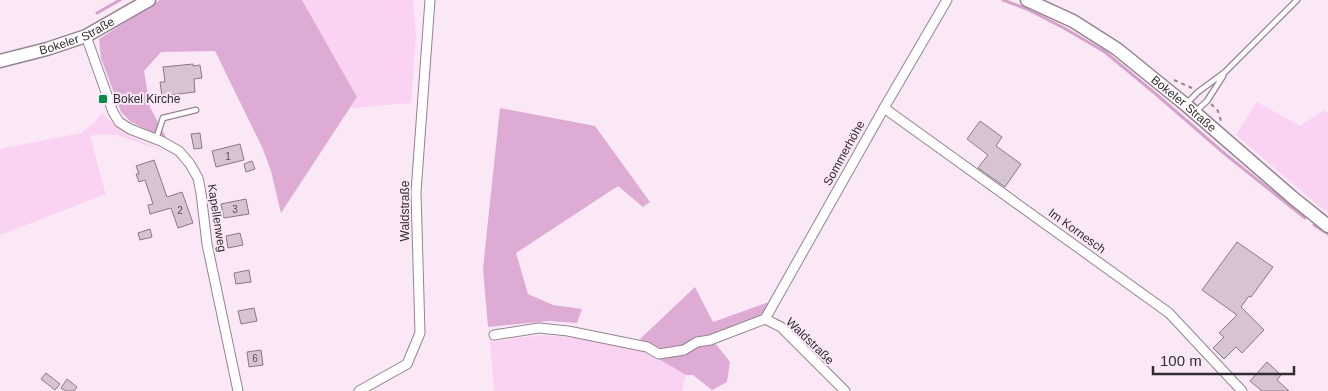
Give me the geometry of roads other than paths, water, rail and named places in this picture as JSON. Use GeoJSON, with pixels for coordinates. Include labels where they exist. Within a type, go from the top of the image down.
{"type":"FeatureCollection","features":[{"type":"Feature","properties":{"kind":"street","name":"Bokeler Straße"},"geometry":{"type":"LineString","coordinates":[[0,61],[47,49],[86,36],[149,0]]}},
{"type":"Feature","properties":{"kind":"street","name":"Waldstraße"},"geometry":{"type":"LineString","coordinates":[[359,391],[407,364],[420,333],[416,192],[430,0]]}},
{"type":"Feature","properties":{"kind":"street","name":"Sommerhöhe"},"geometry":{"type":"LineString","coordinates":[[765,319],[947,0]]}},
{"type":"Feature","properties":{"kind":"street","name":"Bokeler Straße"},"geometry":{"type":"LineString","coordinates":[[1027,0],[1073,21],[1117,49],[1190,108],[1328,226]]}},
{"type":"Feature","properties":{"kind":"street","name":"Kapellenweg"},"geometry":{"type":"LineString","coordinates":[[86,36],[113,112],[119,122],[130,129],[156,139],[179,151],[190,164],[198,178],[208,244],[238,391]]}},
{"type":"Feature","properties":{"kind":"street","name":"Im Kornesch"},"geometry":{"type":"LineString","coordinates":[[884,108],[1169,313],[1242,391]]}},
{"type":"Feature","properties":{"kind":"street","name":"Waldstraße"},"geometry":{"type":"LineString","coordinates":[[765,319],[781,327],[845,391]]}},
{"type":"Feature","properties":{"kind":"street"},"geometry":{"type":"LineString","coordinates":[[494,335],[539,328],[568,331],[646,347],[659,354],[684,350],[697,342],[710,340],[765,319]]}},
{"type":"Feature","properties":{"kind":"lane"},"geometry":{"type":"LineString","coordinates":[[1190,108],[1198,92],[1225,72],[1297,0]]}},
{"type":"Feature","properties":{"kind":"lane"},"geometry":{"type":"LineString","coordinates":[[1190,108],[1207,101],[1225,72]]}},
{"type":"Feature","properties":{"kind":"lane"},"geometry":{"type":"LineString","coordinates":[[156,139],[163,118],[196,110]]}},
{"type":"Feature","properties":{"kind":"waterway"},"geometry":{"type":"LineString","coordinates":[[97,13],[120,0]]}},
{"type":"Feature","properties":{"kind":"waterway"},"geometry":{"type":"LineString","coordinates":[[1003,0],[1027,9],[1105,52],[1225,154],[1305,218]]}},
{"type":"Feature","properties":{"kind":"waterway"},"geometry":{"type":"LineString","coordinates":[[1314,225],[1328,234]]}},
{"type":"Feature","properties":{"kind":"place","name":"Bokel Kirche"},"geometry":{"type":"Point","coordinates":[103,99]}}]}
